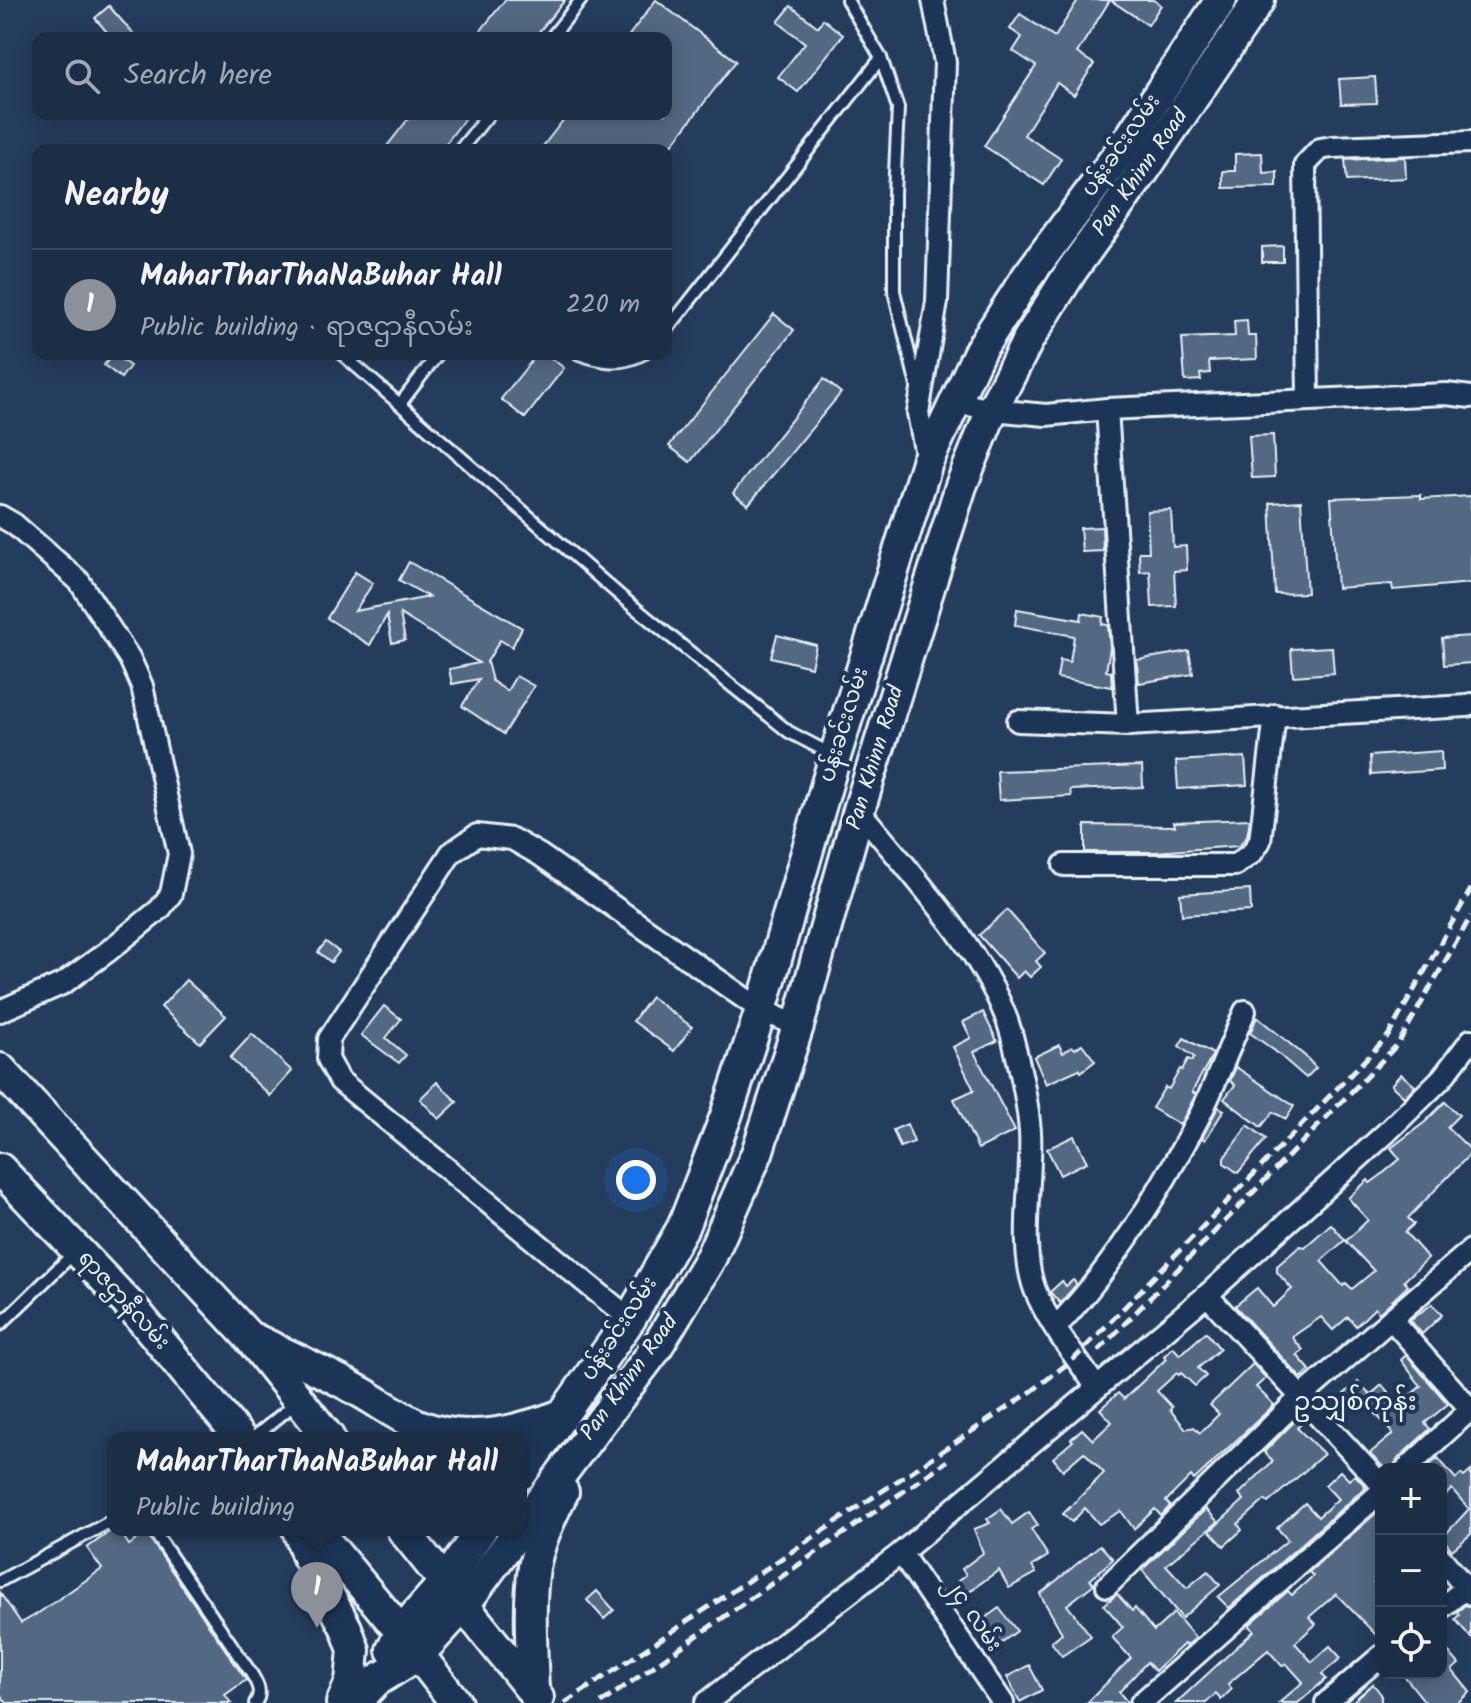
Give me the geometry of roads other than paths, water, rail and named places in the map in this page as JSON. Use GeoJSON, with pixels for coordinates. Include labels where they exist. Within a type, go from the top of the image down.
{"type":"FeatureCollection","features":[{"type":"Feature","properties":{"kind":"main road","name":"ပန်းခင်းလမ်း"},"geometry":{"type":"LineString","coordinates":[[527,1465],[630,1319],[683,1227],[726,1116],[761,1010],[835,756],[927,462],[955,402],[980,350],[1027,277],[1124,147],[1221,0]]}},
{"type":"Feature","properties":{"kind":"main road","name":"Pan Khinn Road"},"geometry":{"type":"LineString","coordinates":[[527,1519],[655,1350],[711,1257],[757,1153],[798,1026],[859,810],[961,486],[992,410],[1028,340],[1072,270],[1259,0]]}},
{"type":"Feature","properties":{"kind":"main road"},"geometry":{"type":"LineString","coordinates":[[0,1069],[248,1336],[324,1432]]}},
{"type":"Feature","properties":{"kind":"main road","name":"ရာဇဌာနီလမ်း"},"geometry":{"type":"LineString","coordinates":[[0,1169],[136,1312],[235,1432]]}},
{"type":"Feature","properties":{"kind":"main road"},"geometry":{"type":"LineString","coordinates":[[248,1336],[359,1391],[419,1426],[445,1432]]}},
{"type":"Feature","properties":{"kind":"main road"},"geometry":{"type":"LineString","coordinates":[[510,1432],[562,1415]]}},
{"type":"Feature","properties":{"kind":"main road"},"geometry":{"type":"LineString","coordinates":[[538,1698],[531,1598],[535,1565],[550,1517],[586,1439]]}},
{"type":"Feature","properties":{"kind":"main road"},"geometry":{"type":"LineString","coordinates":[[300,1536],[354,1650],[351,1682],[342,1703]]}},
{"type":"Feature","properties":{"kind":"main road"},"geometry":{"type":"LineString","coordinates":[[321,1536],[456,1703]]}},
{"type":"Feature","properties":{"kind":"main road"},"geometry":{"type":"LineString","coordinates":[[408,1536],[538,1698]]}},
{"type":"Feature","properties":{"kind":"main road"},"geometry":{"type":"LineString","coordinates":[[355,1703],[410,1643],[445,1582],[477,1536]]}},
{"type":"Feature","properties":{"kind":"main road","name":"Pan Khinn Road"},"geometry":{"type":"LineString","coordinates":[[410,1643],[463,1606],[515,1536]]}},
{"type":"Feature","properties":{"kind":"street"},"geometry":{"type":"LineString","coordinates":[[927,462],[918,413],[937,302],[945,62],[933,0]]}},
{"type":"Feature","properties":{"kind":"street"},"geometry":{"type":"LineString","coordinates":[[1308,400],[1305,165],[1320,149],[1332,147],[1471,142]]}},
{"type":"Feature","properties":{"kind":"street"},"geometry":{"type":"LineString","coordinates":[[955,402],[992,410],[1046,415],[1107,409],[1446,394],[1471,397]]}},
{"type":"Feature","properties":{"kind":"street"},"geometry":{"type":"LineString","coordinates":[[1107,409],[1128,725]]}},
{"type":"Feature","properties":{"kind":"street"},"geometry":{"type":"LineString","coordinates":[[0,516],[14,524],[79,581],[130,659],[142,686],[179,854],[171,894],[160,909],[64,983],[0,1011]]}},
{"type":"Feature","properties":{"kind":"street"},"geometry":{"type":"LineString","coordinates":[[1018,721],[1128,725],[1471,704]]}},
{"type":"Feature","properties":{"kind":"street"},"geometry":{"type":"LineString","coordinates":[[1064,865],[1235,865],[1244,859],[1260,841],[1275,715]]}},
{"type":"Feature","properties":{"kind":"street"},"geometry":{"type":"LineString","coordinates":[[859,810],[963,941],[996,994],[1012,1035],[1030,1131],[1029,1262],[1035,1290],[1097,1388]]}},
{"type":"Feature","properties":{"kind":"street"},"geometry":{"type":"LineString","coordinates":[[630,1319],[340,1081],[328,1059],[329,1039],[451,853],[477,835],[512,839],[540,855],[761,1010],[798,1026]]}},
{"type":"Feature","properties":{"kind":"street"},"geometry":{"type":"LineString","coordinates":[[1056,1327],[1077,1305],[1142,1215],[1201,1113],[1245,1011]]}},
{"type":"Feature","properties":{"kind":"street"},"geometry":{"type":"LineString","coordinates":[[706,1703],[901,1553],[1207,1295],[1386,1133],[1442,1078],[1471,1040]]}},
{"type":"Feature","properties":{"kind":"street"},"geometry":{"type":"LineString","coordinates":[[1107,1586],[1300,1398],[1471,1250]]}},
{"type":"Feature","properties":{"kind":"street"},"geometry":{"type":"LineString","coordinates":[[1207,1295],[1375,1478]]}},
{"type":"Feature","properties":{"kind":"street"},"geometry":{"type":"LineString","coordinates":[[1391,1319],[1471,1410],[1413,1463]]}},
{"type":"Feature","properties":{"kind":"street"},"geometry":{"type":"LineString","coordinates":[[1141,1703],[1375,1497]]}},
{"type":"Feature","properties":{"kind":"street","name":"၂၄ လမ်း"},"geometry":{"type":"LineString","coordinates":[[901,1553],[1003,1703]]}},
{"type":"Feature","properties":{"kind":"street"},"geometry":{"type":"LineString","coordinates":[[1442,1607],[1469,1589],[1447,1565]]}},
{"type":"Feature","properties":{"kind":"street"},"geometry":{"type":"LineString","coordinates":[[1326,1703],[1375,1661]]}},
{"type":"Feature","properties":{"kind":"lane"},"geometry":{"type":"LineString","coordinates":[[556,32],[581,0]]}},
{"type":"Feature","properties":{"kind":"lane"},"geometry":{"type":"LineString","coordinates":[[847,0],[881,58],[898,108],[894,291],[920,395]]}},
{"type":"Feature","properties":{"kind":"lane"},"geometry":{"type":"LineString","coordinates":[[672,323],[881,58]]}},
{"type":"Feature","properties":{"kind":"lane"},"geometry":{"type":"LineString","coordinates":[[465,144],[484,120]]}},
{"type":"Feature","properties":{"kind":"lane"},"geometry":{"type":"LineString","coordinates":[[349,360],[624,599],[789,732],[835,756]]}},
{"type":"Feature","properties":{"kind":"lane"},"geometry":{"type":"LineString","coordinates":[[400,404],[433,360]]}},
{"type":"Feature","properties":{"kind":"lane"},"geometry":{"type":"LineString","coordinates":[[596,360],[628,360]]}},
{"type":"Feature","properties":{"kind":"lane"},"geometry":{"type":"LineString","coordinates":[[0,1325],[77,1250]]}},
{"type":"Feature","properties":{"kind":"lane"},"geometry":{"type":"LineString","coordinates":[[260,1432],[298,1401]]}},
{"type":"Feature","properties":{"kind":"lane"},"geometry":{"type":"LineString","coordinates":[[0,1581],[107,1523]]}},
{"type":"Feature","properties":{"kind":"lane"},"geometry":{"type":"LineString","coordinates":[[157,1536],[251,1673],[259,1687],[255,1703]]}},
{"type":"Feature","properties":{"kind":"railway"},"geometry":{"type":"LineString","coordinates":[[565,1703],[1032,1391],[1076,1357],[1388,1036],[1471,889]]}},
{"type":"Feature","properties":{"kind":"railway"},"geometry":{"type":"LineString","coordinates":[[1098,1351],[1398,1044],[1471,916]]}},
{"type":"Feature","properties":{"kind":"railway"},"geometry":{"type":"LineString","coordinates":[[601,1703],[947,1461]]}},
{"type":"Feature","properties":{"kind":"place","name":"MaharTharThaNaBuhar Hall"},"geometry":{"type":"Point","coordinates":[317,1628]}},
{"type":"Feature","properties":{"kind":"district","name":"ဥသျှစ်ကုန်း"},"geometry":{"type":"Point","coordinates":[1355,1403]}}]}
